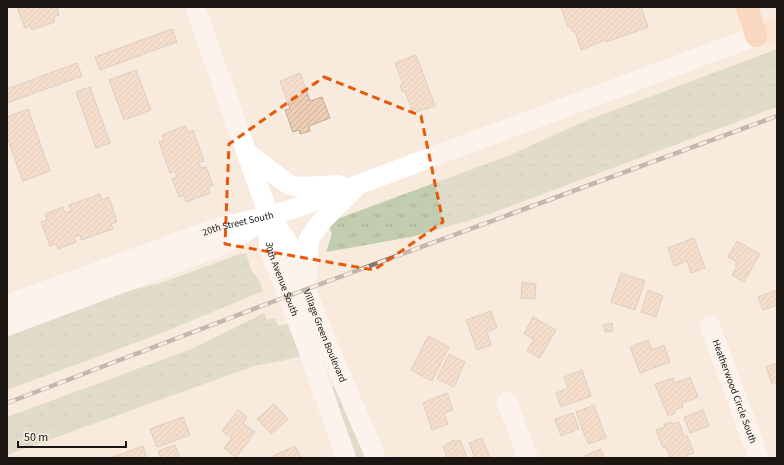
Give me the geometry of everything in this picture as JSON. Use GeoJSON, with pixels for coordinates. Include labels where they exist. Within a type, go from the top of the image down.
{"type":"FeatureCollection","features":[{"type":"Feature","properties":{"kind":"highway"},"geometry":{"type":"LineString","coordinates":[[747,7],[756,36]]}},
{"type":"Feature","properties":{"kind":"main road"},"geometry":{"type":"LineString","coordinates":[[756,36],[777,29]]}},
{"type":"Feature","properties":{"kind":"street","name":"30th Avenue South"},"geometry":{"type":"LineString","coordinates":[[195,7],[269,216],[269,248],[310,354],[346,458]]}},
{"type":"Feature","properties":{"kind":"street"},"geometry":{"type":"LineString","coordinates":[[269,216],[756,36]]}},
{"type":"Feature","properties":{"kind":"street"},"geometry":{"type":"LineString","coordinates":[[246,152],[289,185],[302,187],[359,184]]}},
{"type":"Feature","properties":{"kind":"street"},"geometry":{"type":"LineString","coordinates":[[306,290],[309,239],[322,221],[359,184]]}},
{"type":"Feature","properties":{"kind":"street","name":"Village Green Boulevard"},"geometry":{"type":"LineString","coordinates":[[269,216],[287,241],[328,346],[376,458]]}},
{"type":"Feature","properties":{"kind":"street","name":"20th Street South"},"geometry":{"type":"LineString","coordinates":[[7,305],[217,228],[269,216]]}},
{"type":"Feature","properties":{"kind":"street","name":"20th Street South"},"geometry":{"type":"LineString","coordinates":[[7,326],[221,246],[269,216]]}},
{"type":"Feature","properties":{"kind":"street","name":"Heatherwood Circle South"},"geometry":{"type":"LineString","coordinates":[[710,326],[759,458]]}},
{"type":"Feature","properties":{"kind":"street"},"geometry":{"type":"LineString","coordinates":[[508,402],[528,458]]}},
{"type":"Feature","properties":{"kind":"highlighted area"},"geometry":{"type":"Polygon","coordinates":[[[324,77],[421,116],[443,222],[374,270],[225,244],[229,144],[324,77]]]}},
{"type":"Feature","properties":{"kind":"green space"},"geometry":{"type":"Polygon","coordinates":[[[777,49],[777,107],[481,217],[411,237],[326,252],[332,234],[329,226],[337,219],[510,155],[585,121],[777,49]]]}},
{"type":"Feature","properties":{"kind":"green space"},"geometry":{"type":"Polygon","coordinates":[[[246,253],[251,270],[260,282],[263,291],[159,334],[7,390],[7,335],[123,292],[161,283],[246,253]]]}},
{"type":"Feature","properties":{"kind":"green space"},"geometry":{"type":"Polygon","coordinates":[[[264,313],[267,320],[275,318],[278,326],[291,323],[302,356],[254,366],[7,455],[7,417],[189,350],[264,313]]]}},
{"type":"Feature","properties":{"kind":"green space"},"geometry":{"type":"Polygon","coordinates":[[[334,386],[367,458],[356,458],[330,388],[334,386]]]}},
{"type":"Feature","properties":{"kind":"building"},"geometry":{"type":"Polygon","coordinates":[[[17,7],[57,7],[59,15],[54,17],[55,22],[32,30],[30,26],[25,28],[17,7]]]}},
{"type":"Feature","properties":{"kind":"building"},"geometry":{"type":"Polygon","coordinates":[[[641,7],[648,27],[606,42],[605,40],[581,50],[575,31],[573,32],[571,26],[568,27],[561,8],[641,7]]]}},
{"type":"Feature","properties":{"kind":"building"},"geometry":{"type":"Polygon","coordinates":[[[172,29],[177,42],[100,70],[95,57],[172,29]]]}},
{"type":"Feature","properties":{"kind":"building"},"geometry":{"type":"Polygon","coordinates":[[[416,55],[435,106],[413,113],[405,91],[402,92],[400,85],[403,84],[395,63],[416,55]]]}},
{"type":"Feature","properties":{"kind":"building"},"geometry":{"type":"Polygon","coordinates":[[[77,63],[82,76],[7,103],[7,89],[77,63]]]}},
{"type":"Feature","properties":{"kind":"building"},"geometry":{"type":"Polygon","coordinates":[[[136,70],[151,110],[124,120],[109,80],[136,70]]]}},
{"type":"Feature","properties":{"kind":"building"},"geometry":{"type":"Polygon","coordinates":[[[300,73],[310,101],[322,97],[330,118],[309,126],[310,131],[300,134],[299,130],[293,132],[285,110],[290,109],[280,81],[300,73]]]}},
{"type":"Feature","properties":{"kind":"building"},"geometry":{"type":"Polygon","coordinates":[[[90,87],[110,143],[96,148],[76,92],[90,87]]]}},
{"type":"Feature","properties":{"kind":"building"},"geometry":{"type":"Polygon","coordinates":[[[28,109],[50,171],[23,181],[7,137],[7,117],[28,109]]]}},
{"type":"Feature","properties":{"kind":"building"},"geometry":{"type":"Polygon","coordinates":[[[185,126],[188,132],[193,130],[204,161],[199,163],[201,168],[206,167],[213,185],[208,187],[210,193],[186,202],[184,195],[179,197],[172,179],[177,177],[175,171],[170,173],[159,142],[164,140],[162,135],[185,126]]]}},
{"type":"Feature","properties":{"kind":"building"},"geometry":{"type":"Polygon","coordinates":[[[100,194],[102,200],[109,197],[117,222],[111,224],[113,229],[81,240],[80,235],[74,237],[76,242],[58,249],[56,244],[50,246],[41,222],[47,220],[45,214],[63,207],[65,213],[71,211],[69,205],[100,194]]]}},
{"type":"Feature","properties":{"kind":"building"},"geometry":{"type":"Polygon","coordinates":[[[694,238],[705,268],[691,273],[687,261],[674,266],[668,248],[694,238]]]}},
{"type":"Feature","properties":{"kind":"building"},"geometry":{"type":"Polygon","coordinates":[[[737,241],[760,254],[744,282],[732,275],[737,266],[735,265],[737,262],[728,257],[737,241]]]}},
{"type":"Feature","properties":{"kind":"building"},"geometry":{"type":"Polygon","coordinates":[[[621,273],[645,281],[635,310],[611,302],[621,273]]]}},
{"type":"Feature","properties":{"kind":"building"},"geometry":{"type":"Polygon","coordinates":[[[522,282],[536,284],[535,299],[521,298],[522,282]]]}},
{"type":"Feature","properties":{"kind":"building"},"geometry":{"type":"Polygon","coordinates":[[[648,290],[663,296],[656,317],[641,312],[648,290]]]}},
{"type":"Feature","properties":{"kind":"building"},"geometry":{"type":"Polygon","coordinates":[[[777,290],[777,305],[763,310],[758,297],[777,290]]]}},
{"type":"Feature","properties":{"kind":"building"},"geometry":{"type":"Polygon","coordinates":[[[491,311],[497,328],[487,332],[491,345],[477,350],[466,320],[491,311]]]}},
{"type":"Feature","properties":{"kind":"building"},"geometry":{"type":"Polygon","coordinates":[[[533,317],[556,330],[540,358],[527,351],[534,339],[524,334],[533,317]]]}},
{"type":"Feature","properties":{"kind":"building"},"geometry":{"type":"Polygon","coordinates":[[[612,323],[613,331],[605,332],[603,325],[612,323]]]}},
{"type":"Feature","properties":{"kind":"building"},"geometry":{"type":"Polygon","coordinates":[[[428,336],[449,347],[432,381],[411,370],[428,336]]]}},
{"type":"Feature","properties":{"kind":"building"},"geometry":{"type":"Polygon","coordinates":[[[648,340],[652,350],[664,345],[670,362],[640,373],[630,347],[648,340]]]}},
{"type":"Feature","properties":{"kind":"building"},"geometry":{"type":"Polygon","coordinates":[[[449,354],[465,362],[454,387],[437,379],[449,354]]]}},
{"type":"Feature","properties":{"kind":"building"},"geometry":{"type":"Polygon","coordinates":[[[777,363],[777,382],[772,384],[766,367],[777,363]]]}},
{"type":"Feature","properties":{"kind":"building"},"geometry":{"type":"Polygon","coordinates":[[[582,370],[591,396],[561,407],[556,393],[568,388],[564,377],[582,370]]]}},
{"type":"Feature","properties":{"kind":"building"},"geometry":{"type":"Polygon","coordinates":[[[690,377],[698,397],[682,403],[683,407],[674,410],[675,413],[668,416],[655,384],[673,378],[675,383],[690,377]]]}},
{"type":"Feature","properties":{"kind":"building"},"geometry":{"type":"Polygon","coordinates":[[[447,393],[453,410],[444,413],[448,424],[432,430],[423,403],[447,393]]]}},
{"type":"Feature","properties":{"kind":"building"},"geometry":{"type":"Polygon","coordinates":[[[274,404],[288,419],[271,434],[257,419],[274,404]]]}},
{"type":"Feature","properties":{"kind":"building"},"geometry":{"type":"Polygon","coordinates":[[[594,405],[606,438],[588,444],[576,412],[594,405]]]}},
{"type":"Feature","properties":{"kind":"building"},"geometry":{"type":"Polygon","coordinates":[[[238,410],[247,417],[243,423],[255,432],[236,458],[224,448],[232,438],[222,431],[238,410]]]}},
{"type":"Feature","properties":{"kind":"building"},"geometry":{"type":"Polygon","coordinates":[[[703,410],[709,426],[690,433],[684,417],[703,410]]]}},
{"type":"Feature","properties":{"kind":"building"},"geometry":{"type":"Polygon","coordinates":[[[573,413],[579,429],[561,436],[555,419],[573,413]]]}},
{"type":"Feature","properties":{"kind":"building"},"geometry":{"type":"Polygon","coordinates":[[[183,417],[190,435],[157,447],[150,429],[183,417]]]}},
{"type":"Feature","properties":{"kind":"building"},"geometry":{"type":"Polygon","coordinates":[[[671,422],[671,424],[679,422],[684,437],[687,435],[694,453],[687,455],[688,458],[670,458],[666,447],[663,448],[656,430],[665,427],[664,424],[671,422]]]}},
{"type":"Feature","properties":{"kind":"building"},"geometry":{"type":"Polygon","coordinates":[[[482,438],[490,458],[475,458],[469,443],[482,438]]]}},
{"type":"Feature","properties":{"kind":"building"},"geometry":{"type":"Polygon","coordinates":[[[454,440],[455,442],[460,440],[467,458],[447,458],[443,446],[454,440]]]}},
{"type":"Feature","properties":{"kind":"building"},"geometry":{"type":"Polygon","coordinates":[[[175,445],[180,458],[161,458],[158,451],[175,445]]]}},
{"type":"Feature","properties":{"kind":"building"},"geometry":{"type":"Polygon","coordinates":[[[143,446],[147,458],[110,458],[143,446]]]}},
{"type":"Feature","properties":{"kind":"building"},"geometry":{"type":"Polygon","coordinates":[[[295,446],[301,458],[269,458],[295,446]]]}},
{"type":"Feature","properties":{"kind":"building"},"geometry":{"type":"Polygon","coordinates":[[[601,449],[604,458],[585,458],[584,456],[601,449]]]}},
{"type":"Feature","properties":{"kind":"railway"},"geometry":{"type":"LineString","coordinates":[[7,403],[288,296],[777,116]]}}]}
